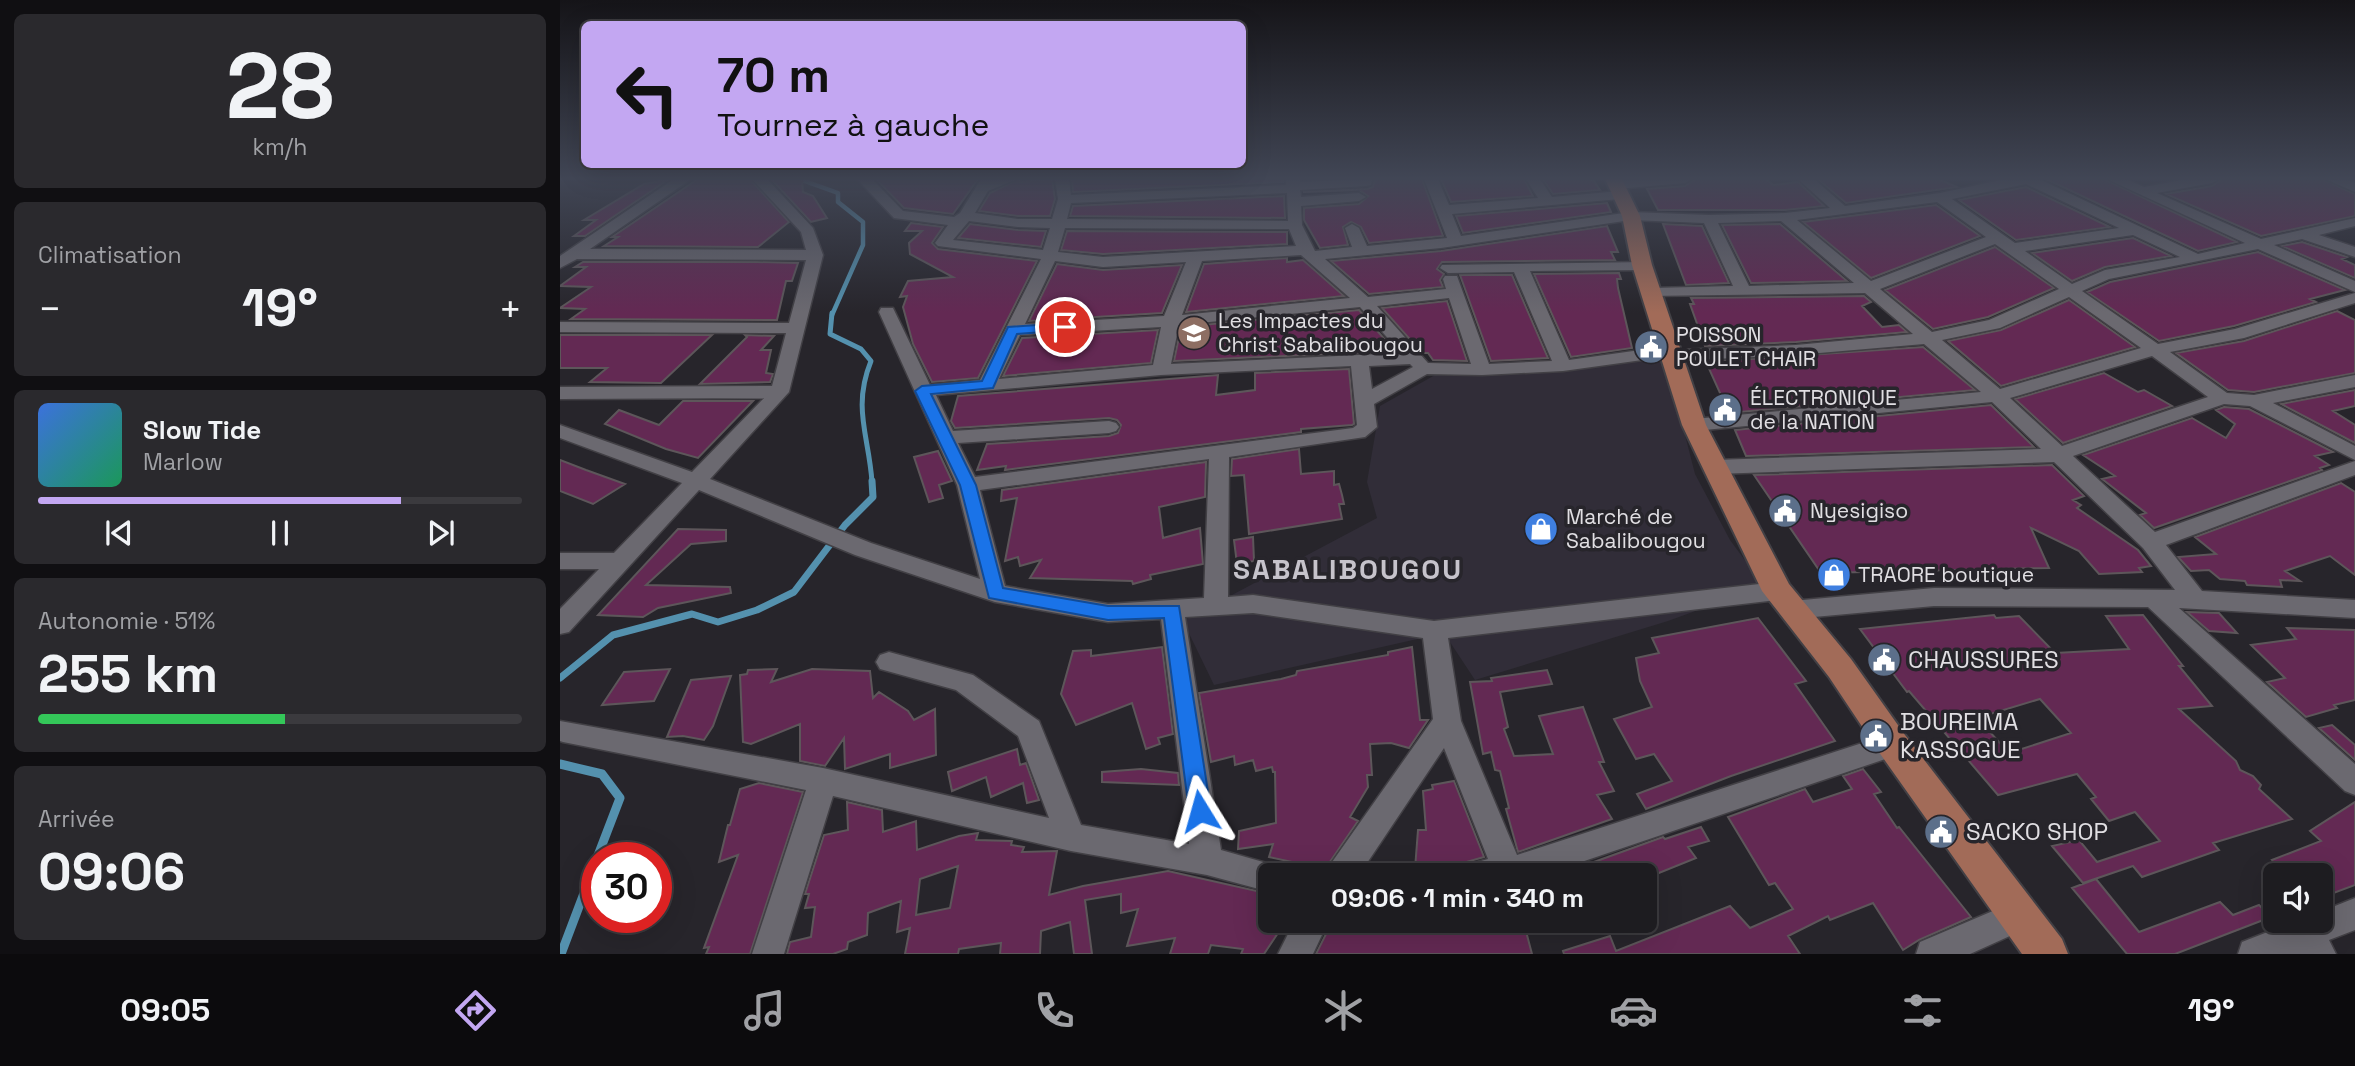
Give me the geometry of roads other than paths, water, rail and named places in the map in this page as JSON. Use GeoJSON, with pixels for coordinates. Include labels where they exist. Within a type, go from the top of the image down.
{"type":"FeatureCollection","features":[{"type":"Feature","properties":{"kind":"main road"},"geometry":{"type":"LineString","coordinates":[[1629,224],[1694,425],[1785,600],[1840,668],[1893,745],[2021,915],[2047,954]]}},
{"type":"Feature","properties":{"kind":"street"},"geometry":{"type":"LineString","coordinates":[[560,263],[619,224]]}},
{"type":"Feature","properties":{"kind":"street"},"geometry":{"type":"LineString","coordinates":[[560,625],[780,392],[815,255],[808,231],[801,224]]}},
{"type":"Feature","properties":{"kind":"street"},"geometry":{"type":"LineString","coordinates":[[958,224],[943,243],[1049,258],[1103,262],[1361,251],[1448,242],[1514,224]]}},
{"type":"Feature","properties":{"kind":"street"},"geometry":{"type":"LineString","coordinates":[[988,385],[1012,330],[1049,258],[1060,224]]}},
{"type":"Feature","properties":{"kind":"street"},"geometry":{"type":"LineString","coordinates":[[1180,224],[1295,225],[1308,253],[1365,303],[1419,363]]}},
{"type":"Feature","properties":{"kind":"street"},"geometry":{"type":"LineString","coordinates":[[1446,224],[1448,268],[1454,293],[1482,370]]}},
{"type":"Feature","properties":{"kind":"street"},"geometry":{"type":"LineString","coordinates":[[1711,224],[1743,291]]}},
{"type":"Feature","properties":{"kind":"street"},"geometry":{"type":"LineString","coordinates":[[1793,224],[1997,396],[2151,542],[2195,600]]}},
{"type":"Feature","properties":{"kind":"street"},"geometry":{"type":"LineString","coordinates":[[1976,224],[2222,398]]}},
{"type":"Feature","properties":{"kind":"street"},"geometry":{"type":"LineString","coordinates":[[2123,224],[2196,259]]}},
{"type":"Feature","properties":{"kind":"street"},"geometry":{"type":"LineString","coordinates":[[2214,224],[2355,287]]}},
{"type":"Feature","properties":{"kind":"street"},"geometry":{"type":"LineString","coordinates":[[922,391],[1161,370],[1359,361],[1419,363],[1482,370],[1563,366],[1671,354],[1796,349],[1929,338],[1994,324],[2105,275],[2196,259],[2348,224]]}},
{"type":"Feature","properties":{"kind":"street"},"geometry":{"type":"LineString","coordinates":[[1352,228],[1361,251]]}},
{"type":"Feature","properties":{"kind":"street"},"geometry":{"type":"LineString","coordinates":[[2012,248],[2137,230]]}},
{"type":"Feature","properties":{"kind":"street"},"geometry":{"type":"LineString","coordinates":[[2303,234],[2355,251]]}},
{"type":"Feature","properties":{"kind":"street"},"geometry":{"type":"LineString","coordinates":[[1652,293],[1869,288],[1996,238]]}},
{"type":"Feature","properties":{"kind":"street"},"geometry":{"type":"LineString","coordinates":[[574,254],[815,255]]}},
{"type":"Feature","properties":{"kind":"street"},"geometry":{"type":"LineString","coordinates":[[1161,370],[1171,321],[1195,258]]}},
{"type":"Feature","properties":{"kind":"street"},"geometry":{"type":"LineString","coordinates":[[1448,268],[1642,265]]}},
{"type":"Feature","properties":{"kind":"street"},"geometry":{"type":"LineString","coordinates":[[1520,267],[1563,366]]}},
{"type":"Feature","properties":{"kind":"street"},"geometry":{"type":"LineString","coordinates":[[1012,330],[1171,321],[1454,293]]}},
{"type":"Feature","properties":{"kind":"street"},"geometry":{"type":"LineString","coordinates":[[1694,425],[1997,396],[2155,351],[2238,334],[2355,298]]}},
{"type":"Feature","properties":{"kind":"street"},"geometry":{"type":"LineString","coordinates":[[887,312],[944,439],[968,485],[995,593]]}},
{"type":"Feature","properties":{"kind":"street"},"geometry":{"type":"LineString","coordinates":[[560,327],[798,328]]}},
{"type":"Feature","properties":{"kind":"street"},"geometry":{"type":"LineString","coordinates":[[968,485],[1358,433],[1367,427],[1359,361]]}},
{"type":"Feature","properties":{"kind":"street"},"geometry":{"type":"LineString","coordinates":[[1365,401],[1419,363]]}},
{"type":"Feature","properties":{"kind":"street"},"geometry":{"type":"LineString","coordinates":[[1715,467],[2057,455],[2222,398],[2254,401],[2355,381]]}},
{"type":"Feature","properties":{"kind":"street"},"geometry":{"type":"LineString","coordinates":[[560,393],[780,392]]}},
{"type":"Feature","properties":{"kind":"street"},"geometry":{"type":"LineString","coordinates":[[2254,401],[2355,454]]}},
{"type":"Feature","properties":{"kind":"street"},"geometry":{"type":"LineString","coordinates":[[944,439],[1108,427]]}},
{"type":"Feature","properties":{"kind":"street"},"geometry":{"type":"LineString","coordinates":[[560,431],[696,481],[863,549],[995,593],[1108,613],[1253,604],[1434,630],[1785,600],[1934,597],[2154,599],[2355,609]]}},
{"type":"Feature","properties":{"kind":"street"},"geometry":{"type":"LineString","coordinates":[[1216,606],[1219,450]]}},
{"type":"Feature","properties":{"kind":"street"},"geometry":{"type":"LineString","coordinates":[[2151,542],[2355,468]]}},
{"type":"Feature","properties":{"kind":"street"},"geometry":{"type":"LineString","coordinates":[[560,561],[620,561]]}},
{"type":"Feature","properties":{"kind":"street"},"geometry":{"type":"LineString","coordinates":[[2154,599],[2355,782]]}},
{"type":"Feature","properties":{"kind":"street"},"geometry":{"type":"LineString","coordinates":[[1172,610],[1207,861]]}},
{"type":"Feature","properties":{"kind":"street"},"geometry":{"type":"LineString","coordinates":[[1434,630],[1447,721],[1504,863]]}},
{"type":"Feature","properties":{"kind":"street"},"geometry":{"type":"LineString","coordinates":[[889,662],[964,682],[1029,729],[1071,837]]}},
{"type":"Feature","properties":{"kind":"street"},"geometry":{"type":"LineString","coordinates":[[1349,863],[1447,721]]}},
{"type":"Feature","properties":{"kind":"street"},"geometry":{"type":"LineString","coordinates":[[563,731],[822,781],[1071,837],[1207,861],[1258,874]]}},
{"type":"Feature","properties":{"kind":"street"},"geometry":{"type":"LineString","coordinates":[[1535,863],[1893,745]]}},
{"type":"Feature","properties":{"kind":"street"},"geometry":{"type":"LineString","coordinates":[[768,954],[822,781]]}},
{"type":"Feature","properties":{"kind":"street"},"geometry":{"type":"LineString","coordinates":[[2254,954],[2311,945],[2355,914]]}},
{"type":"Feature","properties":{"kind":"street"},"geometry":{"type":"LineString","coordinates":[[1933,954],[2021,915]]}},
{"type":"Feature","properties":{"kind":"street"},"geometry":{"type":"LineString","coordinates":[[1295,954],[1306,933]]}},
{"type":"Feature","properties":{"kind":"waterway"},"geometry":{"type":"LineString","coordinates":[[832,315],[863,245],[863,224]]}},
{"type":"Feature","properties":{"kind":"waterway"},"geometry":{"type":"LineString","coordinates":[[832,313],[830,334],[861,349],[871,361],[865,378],[862,408],[872,482]]}},
{"type":"Feature","properties":{"kind":"waterway"},"geometry":{"type":"LineString","coordinates":[[560,678],[613,635],[692,614],[718,622],[757,610],[794,592],[845,525],[873,497],[872,481]]}},
{"type":"Feature","properties":{"kind":"waterway"},"geometry":{"type":"LineString","coordinates":[[560,764],[602,774],[620,798],[603,842]]}},
{"type":"Feature","properties":{"kind":"waterway"},"geometry":{"type":"LineString","coordinates":[[561,954],[581,901]]}},
{"type":"Feature","properties":{"kind":"place","name":"Les Impactes du Christ Sabalibougou"},"geometry":{"type":"Point","coordinates":[1194,333]}},
{"type":"Feature","properties":{"kind":"place","name":"POISSON POULET CHAIR"},"geometry":{"type":"Point","coordinates":[1651,347]}},
{"type":"Feature","properties":{"kind":"place","name":"ÉLECTRONIQUE de la NATION"},"geometry":{"type":"Point","coordinates":[1725,410]}},
{"type":"Feature","properties":{"kind":"place","name":"Nyesigiso"},"geometry":{"type":"Point","coordinates":[1785,511]}},
{"type":"Feature","properties":{"kind":"place","name":"Marché de Sabalibougou"},"geometry":{"type":"Point","coordinates":[1541,529]}},
{"type":"Feature","properties":{"kind":"place","name":"TRAORE boutique"},"geometry":{"type":"Point","coordinates":[1834,575]}},
{"type":"Feature","properties":{"kind":"place","name":"CHAUSSURES"},"geometry":{"type":"Point","coordinates":[1884,660]}},
{"type":"Feature","properties":{"kind":"place","name":"BOUREIMA KASSOGUE"},"geometry":{"type":"Point","coordinates":[1876,736]}},
{"type":"Feature","properties":{"kind":"place","name":"SACKO SHOP"},"geometry":{"type":"Point","coordinates":[1941,832]}},
{"type":"Feature","properties":{"kind":"district","name":"SABALIBOUGOU"},"geometry":{"type":"Point","coordinates":[1348,569]}}]}
